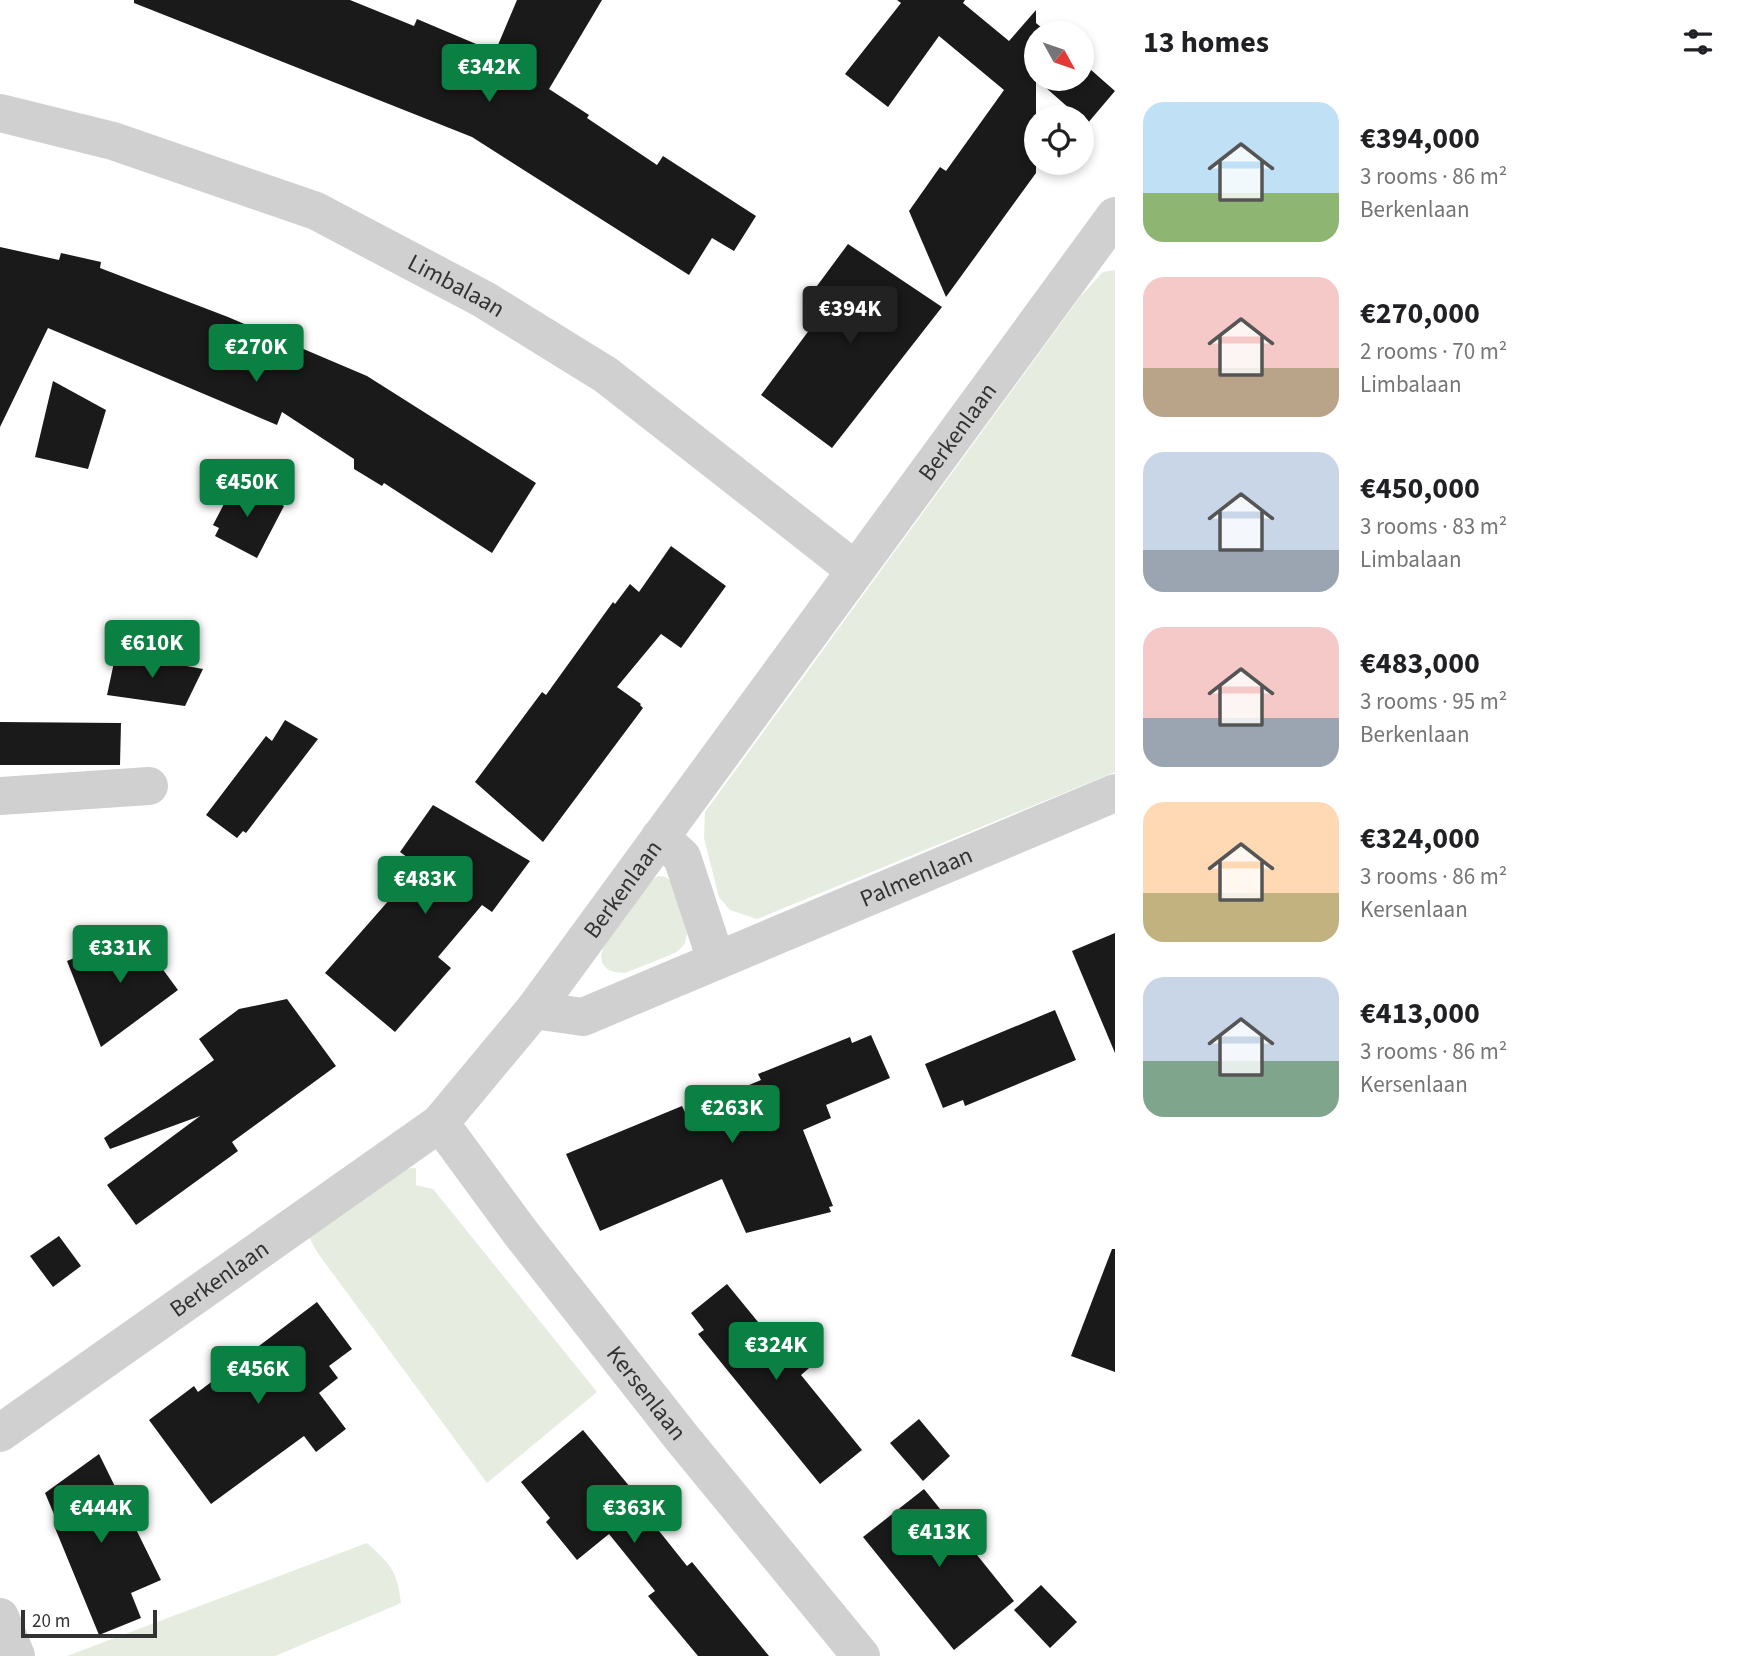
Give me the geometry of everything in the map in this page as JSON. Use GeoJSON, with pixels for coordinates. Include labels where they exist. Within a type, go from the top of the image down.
{"type":"FeatureCollection","features":[{"type":"Feature","properties":{"kind":"street","name":"Limbalaan"},"geometry":{"type":"LineString","coordinates":[[0,113],[113,141],[316,211],[483,299],[606,375],[855,570]]}},
{"type":"Feature","properties":{"kind":"street","name":"Berkenlaan"},"geometry":{"type":"LineString","coordinates":[[0,1433],[440,1123],[534,1010],[1115,216]]}},
{"type":"Feature","properties":{"kind":"street"},"geometry":{"type":"LineString","coordinates":[[0,796],[149,786]]}},
{"type":"Feature","properties":{"kind":"street","name":"Palmenlaan"},"geometry":{"type":"LineString","coordinates":[[534,1010],[583,1017],[1115,793]]}},
{"type":"Feature","properties":{"kind":"street"},"geometry":{"type":"LineString","coordinates":[[660,837],[682,857],[716,960]]}},
{"type":"Feature","properties":{"kind":"street","name":"Kersenlaan"},"geometry":{"type":"LineString","coordinates":[[440,1123],[520,1232],[682,1438],[861,1656]]}},
{"type":"Feature","properties":{"kind":"street"},"geometry":{"type":"LineString","coordinates":[[0,1617],[16,1656]]}},
{"type":"Feature","properties":{"kind":"shaded area"},"geometry":{"type":"Polygon","coordinates":[[[1115,270],[1115,772],[757,919],[730,910],[719,897],[704,838],[705,812],[1080,297],[1103,272],[1115,270]]]}},
{"type":"Feature","properties":{"kind":"shaded area"},"geometry":{"type":"Polygon","coordinates":[[[658,876],[666,877],[672,882],[687,933],[685,943],[675,953],[625,973],[607,969],[602,963],[604,946],[651,881],[658,876]]]}},
{"type":"Feature","properties":{"kind":"shaded area"},"geometry":{"type":"Polygon","coordinates":[[[416,1168],[416,1185],[433,1189],[597,1392],[487,1483],[317,1252],[308,1235],[400,1169],[416,1168]]]}},
{"type":"Feature","properties":{"kind":"shaded area"},"geometry":{"type":"Polygon","coordinates":[[[367,1543],[395,1575],[401,1603],[275,1656],[67,1656],[367,1543]]]}},
{"type":"Feature","properties":{"kind":"building"},"geometry":{"type":"Polygon","coordinates":[[[134,0],[350,0],[414,26],[417,19],[495,52],[517,0],[602,0],[549,89],[657,165],[663,156],[756,216],[734,251],[712,238],[689,275],[472,137],[134,3],[134,0]]]}},
{"type":"Feature","properties":{"kind":"building"},"geometry":{"type":"Polygon","coordinates":[[[897,0],[965,0],[963,3],[1009,41],[1024,24],[1024,91],[1036,91],[1036,105],[1024,105],[1024,175],[1035,175],[946,297],[909,211],[940,167],[946,171],[1004,90],[939,36],[888,107],[845,74],[901,3],[897,0]]]}},
{"type":"Feature","properties":{"kind":"building"},"geometry":{"type":"Polygon","coordinates":[[[1036,10],[1036,21],[1026,21],[1036,10]]]}},
{"type":"Feature","properties":{"kind":"building"},"geometry":{"type":"Polygon","coordinates":[[[1094,73],[1115,91],[1094,116],[1094,105],[1065,105],[1050,91],[1094,91],[1094,73]]]}},
{"type":"Feature","properties":{"kind":"building"},"geometry":{"type":"Polygon","coordinates":[[[848,244],[942,307],[832,448],[761,395],[830,302],[814,290],[848,244]]]}},
{"type":"Feature","properties":{"kind":"building"},"geometry":{"type":"Polygon","coordinates":[[[0,247],[59,260],[61,253],[101,262],[100,268],[228,317],[367,376],[536,483],[492,553],[384,483],[382,486],[354,469],[354,459],[282,412],[277,425],[48,328],[0,427],[0,247]]]}},
{"type":"Feature","properties":{"kind":"building"},"geometry":{"type":"Polygon","coordinates":[[[53,381],[106,410],[88,469],[35,457],[53,381]]]}},
{"type":"Feature","properties":{"kind":"building"},"geometry":{"type":"Polygon","coordinates":[[[236,481],[284,506],[257,558],[215,536],[219,528],[213,525],[236,481]]]}},
{"type":"Feature","properties":{"kind":"building"},"geometry":{"type":"Polygon","coordinates":[[[671,546],[726,586],[681,648],[661,634],[617,687],[643,708],[543,842],[475,782],[542,692],[546,695],[613,602],[615,604],[630,584],[639,592],[671,546]]]}},
{"type":"Feature","properties":{"kind":"building"},"geometry":{"type":"Polygon","coordinates":[[[116,653],[203,669],[185,706],[107,695],[116,653]]]}},
{"type":"Feature","properties":{"kind":"building"},"geometry":{"type":"Polygon","coordinates":[[[285,720],[318,739],[246,833],[243,831],[237,838],[206,815],[266,736],[272,741],[285,720]]]}},
{"type":"Feature","properties":{"kind":"building"},"geometry":{"type":"Polygon","coordinates":[[[0,722],[121,723],[120,765],[0,765],[0,722]]]}},
{"type":"Feature","properties":{"kind":"building"},"geometry":{"type":"Polygon","coordinates":[[[433,805],[530,861],[492,912],[482,905],[438,957],[451,968],[395,1032],[325,973],[419,866],[400,852],[433,805]]]}},
{"type":"Feature","properties":{"kind":"building"},"geometry":{"type":"Polygon","coordinates":[[[136,933],[178,990],[101,1047],[67,961],[136,933]]]}},
{"type":"Feature","properties":{"kind":"building"},"geometry":{"type":"Polygon","coordinates":[[[1115,933],[1115,1053],[1072,951],[1115,933]]]}},
{"type":"Feature","properties":{"kind":"building"},"geometry":{"type":"Polygon","coordinates":[[[287,999],[336,1066],[232,1142],[238,1151],[136,1225],[107,1185],[200,1116],[110,1149],[104,1138],[214,1060],[199,1039],[239,1009],[287,999]]]}},
{"type":"Feature","properties":{"kind":"building"},"geometry":{"type":"Polygon","coordinates":[[[1055,1010],[1076,1060],[965,1106],[963,1100],[943,1108],[925,1064],[1055,1010]]]}},
{"type":"Feature","properties":{"kind":"building"},"geometry":{"type":"Polygon","coordinates":[[[871,1035],[890,1078],[826,1105],[831,1118],[803,1130],[833,1206],[829,1207],[831,1212],[746,1233],[722,1179],[600,1231],[566,1154],[682,1106],[685,1112],[761,1080],[758,1074],[850,1037],[852,1043],[871,1035]]]}},
{"type":"Feature","properties":{"kind":"building"},"geometry":{"type":"Polygon","coordinates":[[[59,1236],[81,1266],[53,1287],[30,1256],[59,1236]]]}},
{"type":"Feature","properties":{"kind":"building"},"geometry":{"type":"Polygon","coordinates":[[[1112,1249],[1115,1249],[1115,1372],[1071,1356],[1112,1249]]]}},
{"type":"Feature","properties":{"kind":"building"},"geometry":{"type":"Polygon","coordinates":[[[727,1284],[772,1339],[786,1328],[815,1363],[801,1375],[862,1450],[820,1484],[698,1334],[704,1330],[691,1313],[727,1284]]]}},
{"type":"Feature","properties":{"kind":"building"},"geometry":{"type":"Polygon","coordinates":[[[317,1302],[352,1349],[329,1366],[338,1378],[319,1393],[346,1429],[316,1452],[304,1436],[211,1504],[149,1420],[194,1386],[198,1392],[317,1302]]]}},
{"type":"Feature","properties":{"kind":"building"},"geometry":{"type":"Polygon","coordinates":[[[919,1419],[950,1456],[923,1481],[890,1443],[919,1419]]]}},
{"type":"Feature","properties":{"kind":"building"},"geometry":{"type":"Polygon","coordinates":[[[583,1430],[644,1504],[640,1507],[687,1566],[692,1562],[769,1656],[698,1656],[648,1596],[655,1591],[609,1534],[577,1560],[546,1522],[550,1518],[521,1482],[583,1430]]]}},
{"type":"Feature","properties":{"kind":"building"},"geometry":{"type":"Polygon","coordinates":[[[99,1454],[161,1580],[131,1593],[141,1618],[99,1635],[55,1528],[59,1526],[45,1493],[99,1454]]]}},
{"type":"Feature","properties":{"kind":"building"},"geometry":{"type":"Polygon","coordinates":[[[924,1489],[1014,1601],[954,1650],[863,1537],[924,1489]]]}},
{"type":"Feature","properties":{"kind":"building"},"geometry":{"type":"Polygon","coordinates":[[[1041,1585],[1077,1622],[1050,1648],[1014,1610],[1041,1585]]]}}]}
